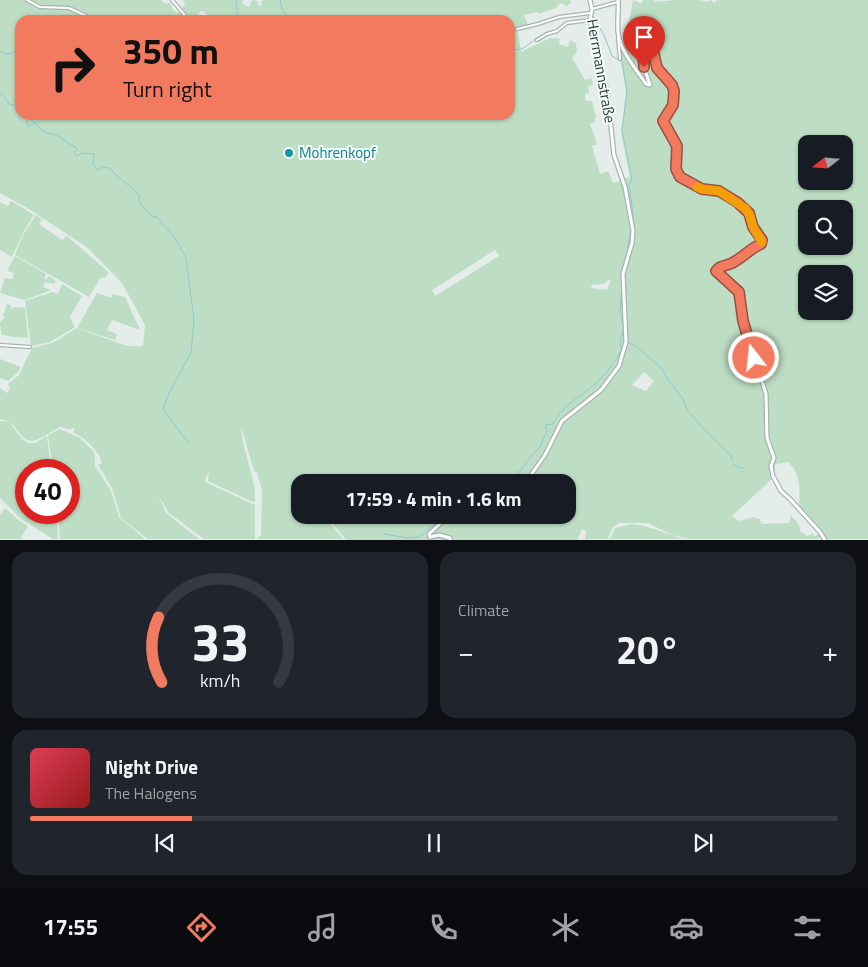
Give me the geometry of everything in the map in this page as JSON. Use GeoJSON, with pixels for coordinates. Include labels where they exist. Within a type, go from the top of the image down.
{"type":"FeatureCollection","features":[{"type":"Feature","properties":{"kind":"street"},"geometry":{"type":"LineString","coordinates":[[27,0],[40,7],[69,8],[84,15]]}},
{"type":"Feature","properties":{"kind":"street"},"geometry":{"type":"LineString","coordinates":[[172,0],[185,15]]}},
{"type":"Feature","properties":{"kind":"street"},"geometry":{"type":"LineString","coordinates":[[590,0],[592,9],[618,1],[620,59]]}},
{"type":"Feature","properties":{"kind":"street","name":"Herrmannstraße"},"geometry":{"type":"LineString","coordinates":[[532,474],[545,455],[562,421],[601,390],[619,366],[623,356],[626,335],[622,274],[632,243],[633,232],[625,187],[614,155],[607,91],[594,48],[590,20],[592,9]]}},
{"type":"Feature","properties":{"kind":"street"},"geometry":{"type":"LineString","coordinates":[[516,29],[559,17],[590,13]]}},
{"type":"Feature","properties":{"kind":"street"},"geometry":{"type":"LineString","coordinates":[[536,40],[546,34],[557,31],[567,23],[590,20]]}},
{"type":"Feature","properties":{"kind":"street"},"geometry":{"type":"LineString","coordinates":[[618,33],[635,70],[646,84],[649,85],[650,82],[644,67],[642,37],[645,34],[647,35],[651,40],[657,68],[673,88],[674,102],[663,121],[677,146],[675,164],[678,174],[686,182],[702,189],[719,191],[737,202],[749,213],[753,227],[762,240],[761,244],[716,271],[737,289],[741,296],[743,321],[766,394],[767,438],[774,458],[771,466],[773,476],[781,491],[820,532],[824,540]]}},
{"type":"Feature","properties":{"kind":"street"},"geometry":{"type":"LineString","coordinates":[[0,345],[30,347]]}},
{"type":"Feature","properties":{"kind":"street"},"geometry":{"type":"LineString","coordinates":[[440,524],[429,534],[430,537],[445,536],[450,538],[450,540]]}},
{"type":"Feature","properties":{"kind":"green space"},"geometry":{"type":"Polygon","coordinates":[[[0,0],[161,0],[166,4],[169,2],[177,13],[185,5],[183,0],[243,0],[242,4],[249,7],[252,0],[258,1],[258,5],[261,6],[262,0],[570,0],[571,3],[567,6],[560,3],[556,8],[538,14],[537,12],[524,15],[528,25],[515,28],[515,15],[208,15],[200,11],[197,15],[15,15],[15,120],[515,120],[515,29],[518,33],[521,52],[550,38],[560,39],[559,44],[568,47],[570,40],[576,43],[577,52],[572,58],[585,80],[591,78],[593,85],[588,86],[589,93],[585,94],[586,101],[592,101],[596,118],[594,119],[595,122],[590,124],[597,144],[592,146],[600,174],[608,171],[613,183],[630,177],[621,132],[626,92],[619,48],[634,42],[635,30],[628,28],[633,0],[641,4],[643,0],[654,0],[655,2],[699,0],[709,2],[711,0],[715,3],[716,0],[868,0],[868,539],[827,539],[799,507],[797,477],[788,462],[775,464],[775,476],[732,516],[739,521],[753,517],[759,519],[762,524],[789,523],[791,516],[798,524],[800,531],[807,536],[820,534],[822,537],[816,539],[689,539],[672,535],[648,523],[619,523],[612,528],[608,539],[585,539],[586,531],[582,529],[577,540],[346,540],[333,524],[576,524],[576,474],[291,474],[291,524],[331,524],[343,539],[258,539],[261,536],[262,490],[257,473],[254,471],[241,426],[255,492],[255,501],[253,502],[208,481],[209,470],[205,480],[207,483],[255,505],[255,539],[204,539],[169,513],[158,495],[166,513],[199,539],[148,539],[121,518],[112,488],[98,465],[102,463],[98,454],[73,432],[75,428],[61,427],[39,439],[30,441],[22,436],[12,424],[0,419],[0,388],[7,393],[10,389],[8,384],[19,375],[32,348],[52,343],[77,328],[127,346],[143,346],[145,325],[122,283],[88,248],[29,209],[0,193],[0,0]],[[495,250],[432,290],[435,296],[499,256],[495,250]],[[611,280],[603,284],[592,285],[591,288],[607,290],[611,280]],[[644,372],[632,385],[646,391],[654,381],[644,372]]]}},
{"type":"Feature","properties":{"kind":"green space"},"geometry":{"type":"Polygon","coordinates":[[[11,201],[34,215],[12,257],[0,250],[0,202],[8,206],[11,201]]]}},
{"type":"Feature","properties":{"kind":"green space"},"geometry":{"type":"Polygon","coordinates":[[[36,215],[42,219],[39,224],[62,240],[67,236],[107,271],[106,277],[100,278],[89,297],[15,255],[23,235],[36,215]]]}},
{"type":"Feature","properties":{"kind":"green space"},"geometry":{"type":"Polygon","coordinates":[[[15,256],[46,274],[44,279],[46,280],[49,276],[56,281],[54,284],[45,282],[43,287],[51,290],[25,300],[0,293],[5,278],[12,279],[14,273],[7,271],[15,256]]]}},
{"type":"Feature","properties":{"kind":"green space"},"geometry":{"type":"Polygon","coordinates":[[[62,284],[82,296],[70,317],[75,327],[50,342],[31,346],[25,301],[53,292],[58,294],[62,284]]]}},
{"type":"Feature","properties":{"kind":"green space"},"geometry":{"type":"Polygon","coordinates":[[[97,293],[112,298],[112,294],[125,297],[140,330],[112,320],[107,330],[117,334],[115,340],[78,328],[97,293]]]}},
{"type":"Feature","properties":{"kind":"green space"},"geometry":{"type":"Polygon","coordinates":[[[7,304],[11,305],[11,309],[15,307],[25,308],[28,338],[1,334],[0,322],[5,317],[3,316],[7,304]]]}},
{"type":"Feature","properties":{"kind":"green space"},"geometry":{"type":"Polygon","coordinates":[[[0,359],[21,367],[8,381],[0,378],[0,359]]]}},
{"type":"Feature","properties":{"kind":"green space"},"geometry":{"type":"Polygon","coordinates":[[[0,421],[9,422],[28,443],[37,442],[47,436],[50,459],[15,459],[15,513],[0,498],[0,421]]]}},
{"type":"Feature","properties":{"kind":"green space"},"geometry":{"type":"Polygon","coordinates":[[[60,429],[80,438],[93,451],[95,466],[111,491],[119,517],[145,539],[60,539],[59,524],[80,524],[80,459],[51,459],[48,435],[60,429]]]}},
{"type":"Feature","properties":{"kind":"green space"},"geometry":{"type":"Polygon","coordinates":[[[5,508],[15,517],[15,524],[28,526],[21,537],[23,539],[0,539],[0,515],[5,508]]]}},
{"type":"Feature","properties":{"kind":"green space"},"geometry":{"type":"Polygon","coordinates":[[[29,524],[57,524],[58,539],[53,539],[29,524]]]}},
{"type":"Feature","properties":{"kind":"green space"},"geometry":{"type":"Polygon","coordinates":[[[631,524],[645,526],[685,539],[610,539],[615,528],[631,524]]]}},
{"type":"Feature","properties":{"kind":"waterway"},"geometry":{"type":"LineString","coordinates":[[236,0],[238,15]]}},
{"type":"Feature","properties":{"kind":"waterway"},"geometry":{"type":"LineString","coordinates":[[280,0],[286,15]]}},
{"type":"Feature","properties":{"kind":"waterway"},"geometry":{"type":"LineString","coordinates":[[593,16],[604,35],[612,56],[622,62],[627,92],[622,131],[632,179],[629,185],[633,214]]}},
{"type":"Feature","properties":{"kind":"waterway"},"geometry":{"type":"LineString","coordinates":[[540,37],[547,33]]}},
{"type":"Feature","properties":{"kind":"waterway"},"geometry":{"type":"LineString","coordinates":[[515,50],[522,49],[536,39]]}},
{"type":"Feature","properties":{"kind":"waterway"},"geometry":{"type":"LineString","coordinates":[[0,51],[7,54],[14,52]]}},
{"type":"Feature","properties":{"kind":"waterway"},"geometry":{"type":"LineString","coordinates":[[0,93],[9,104],[15,106]]}},
{"type":"Feature","properties":{"kind":"waterway"},"geometry":{"type":"LineString","coordinates":[[27,120],[29,127],[35,122],[42,130],[58,136],[76,147],[77,149],[74,153],[77,156],[83,153],[94,154],[93,164],[97,170],[104,167],[110,168],[132,188],[139,195],[139,202],[152,216],[157,217],[176,240],[186,258],[194,320],[191,353],[169,393],[163,409],[189,444]]}},
{"type":"Feature","properties":{"kind":"waterway"},"geometry":{"type":"LineString","coordinates":[[633,216],[633,224]]}},
{"type":"Feature","properties":{"kind":"waterway"},"geometry":{"type":"LineString","coordinates":[[622,294],[622,268],[625,262],[631,229]]}},
{"type":"Feature","properties":{"kind":"waterway"},"geometry":{"type":"LineString","coordinates":[[621,296],[620,312],[624,327],[620,341],[621,349]]}},
{"type":"Feature","properties":{"kind":"waterway"},"geometry":{"type":"LineString","coordinates":[[628,343],[636,346],[661,368],[683,399],[688,412]]}},
{"type":"Feature","properties":{"kind":"waterway"},"geometry":{"type":"LineString","coordinates":[[518,474],[539,448],[547,432],[545,425],[553,424],[565,407],[598,381],[621,351]]}},
{"type":"Feature","properties":{"kind":"waterway"},"geometry":{"type":"LineString","coordinates":[[690,414],[716,441]]}},
{"type":"Feature","properties":{"kind":"waterway"},"geometry":{"type":"LineString","coordinates":[[718,443],[731,455],[732,461]]}},
{"type":"Feature","properties":{"kind":"waterway"},"geometry":{"type":"LineString","coordinates":[[734,464],[739,468],[744,468]]}},
{"type":"Feature","properties":{"kind":"waterway"},"geometry":{"type":"LineString","coordinates":[[384,534],[408,538],[419,537],[434,524]]}},
{"type":"Feature","properties":{"kind":"slow traffic"},"geometry":{"type":"LineString","coordinates":[[697,187],[719,191],[746,209],[751,223],[762,242]]}},
{"type":"Feature","properties":{"kind":"place","name":"Mohrenkopf"},"geometry":{"type":"Point","coordinates":[289,153]}},
{"type":"Feature","properties":{"kind":"route"},"geometry":{"type":"LineString","coordinates":[[644,67],[642,37],[645,34],[651,40],[657,68],[672,85],[674,91],[673,105],[663,121],[677,146],[675,164],[678,174],[686,182],[702,189],[719,191],[746,209],[753,227],[762,240],[761,244],[746,254],[716,270],[717,274],[735,287],[741,296],[743,321],[754,358]]}}]}
